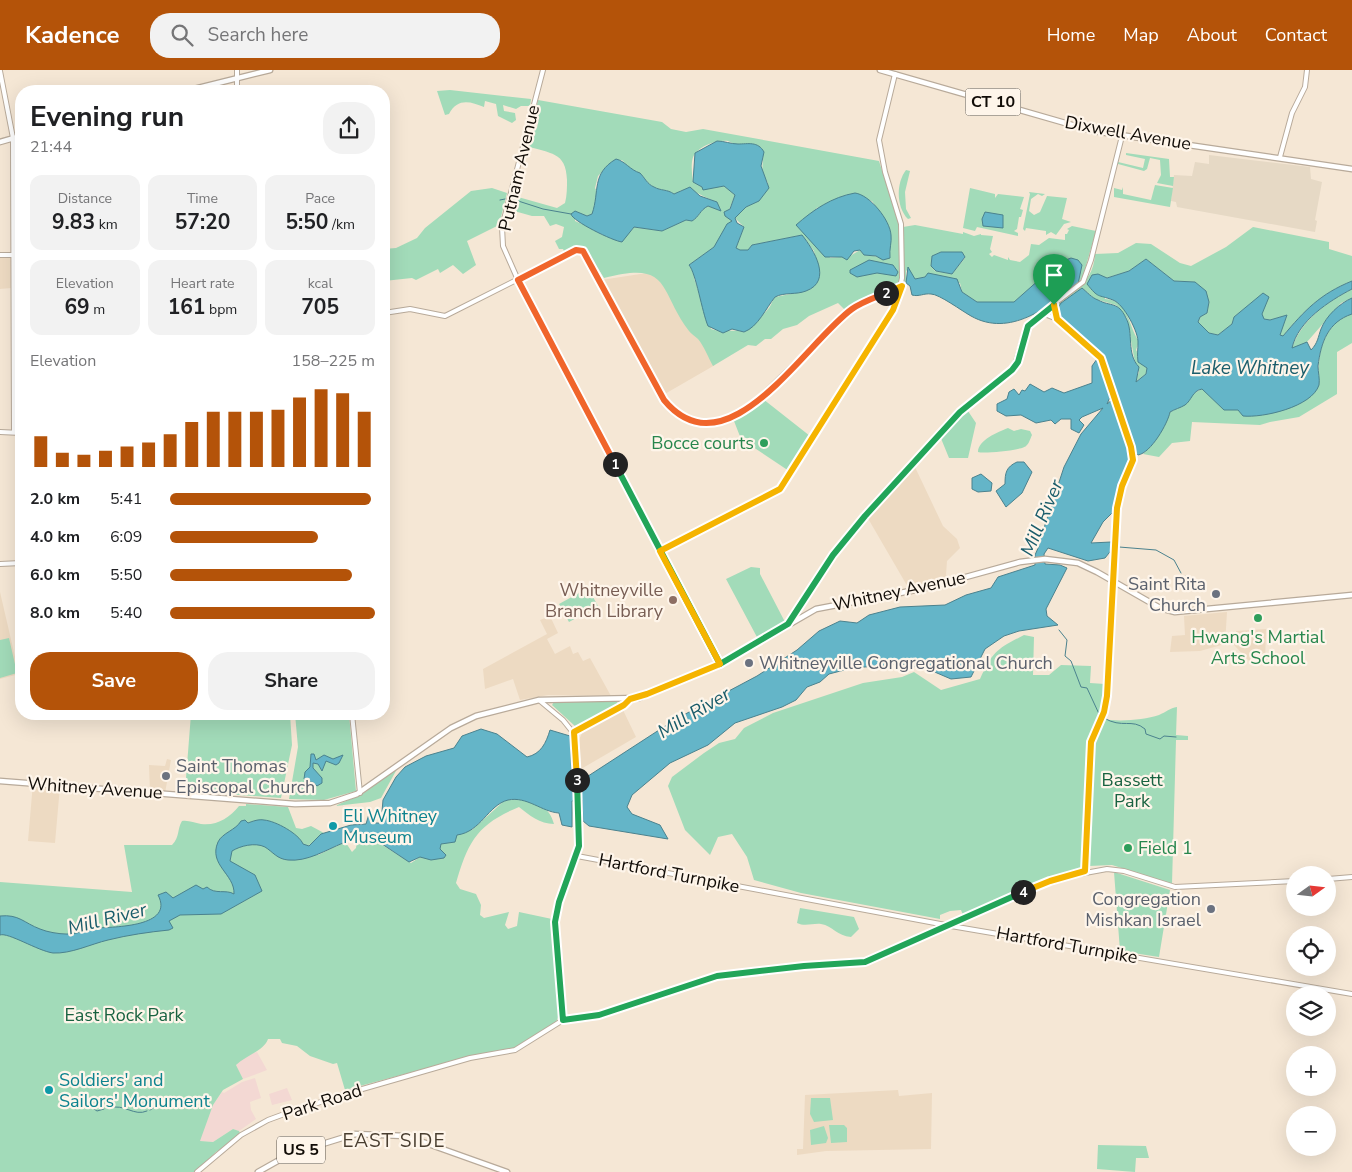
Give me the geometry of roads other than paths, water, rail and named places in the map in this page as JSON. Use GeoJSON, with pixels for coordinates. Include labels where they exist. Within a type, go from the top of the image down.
{"type":"FeatureCollection","features":[{"type":"Feature","properties":{"kind":"main road"},"geometry":{"type":"LineString","coordinates":[[237,70],[237,85]]}},
{"type":"Feature","properties":{"kind":"main road"},"geometry":{"type":"LineString","coordinates":[[210,85],[270,70]]}},
{"type":"Feature","properties":{"kind":"main road","name":"Putnam Avenue"},"geometry":{"type":"LineString","coordinates":[[543,70],[502,227],[503,246],[518,280],[720,664]]}},
{"type":"Feature","properties":{"kind":"main road","name":"Dixwell Avenue"},"geometry":{"type":"LineString","coordinates":[[880,70],[1079,128],[1122,136],[1280,157],[1352,169]]}},
{"type":"Feature","properties":{"kind":"main road"},"geometry":{"type":"LineString","coordinates":[[1280,157],[1291,117],[1305,86],[1307,70]]}},
{"type":"Feature","properties":{"kind":"main road"},"geometry":{"type":"LineString","coordinates":[[0,71],[13,138],[14,432],[0,432]]}},
{"type":"Feature","properties":{"kind":"main road"},"geometry":{"type":"LineString","coordinates":[[660,551],[780,489],[893,310],[902,286],[902,224],[883,165],[879,134],[895,74]]}},
{"type":"Feature","properties":{"kind":"main road"},"geometry":{"type":"LineString","coordinates":[[788,624],[833,555],[865,516],[960,412],[1014,368],[1026,328],[1032,320],[1080,284],[1086,276],[1122,136]]}},
{"type":"Feature","properties":{"kind":"main road"},"geometry":{"type":"LineString","coordinates":[[0,142],[13,138]]}},
{"type":"Feature","properties":{"kind":"main road"},"geometry":{"type":"LineString","coordinates":[[390,312],[406,309],[445,316],[576,250],[583,251],[664,400],[675,412],[689,419],[708,423],[724,421],[744,411],[815,346],[850,310],[902,286]]}},
{"type":"Feature","properties":{"kind":"main road"},"geometry":{"type":"LineString","coordinates":[[0,255],[13,254]]}},
{"type":"Feature","properties":{"kind":"main road"},"geometry":{"type":"LineString","coordinates":[[1054,305],[1057,319]]}},
{"type":"Feature","properties":{"kind":"main road"},"geometry":{"type":"LineString","coordinates":[[1042,313],[1057,319],[1101,358],[1134,458],[1119,500],[1106,706],[1093,734],[1090,748],[1085,871]]}},
{"type":"Feature","properties":{"kind":"main road","name":"Whitney Avenue"},"geometry":{"type":"LineString","coordinates":[[0,781],[306,805],[330,803],[360,792],[462,722],[539,700],[630,699],[647,694],[720,664],[804,614],[822,608],[926,588],[1034,560],[1045,559],[1078,563],[1113,580],[1160,608],[1175,612],[1352,596]]}},
{"type":"Feature","properties":{"kind":"main road"},"geometry":{"type":"LineString","coordinates":[[0,564],[15,563]]}},
{"type":"Feature","properties":{"kind":"main road"},"geometry":{"type":"LineString","coordinates":[[798,607],[804,614]]}},
{"type":"Feature","properties":{"kind":"main road"},"geometry":{"type":"LineString","coordinates":[[574,732],[624,705],[630,699]]}},
{"type":"Feature","properties":{"kind":"main road"},"geometry":{"type":"LineString","coordinates":[[539,700],[574,732],[580,834],[577,856],[559,902],[555,918],[563,1020],[599,1015],[717,976],[804,966],[865,962],[951,926],[1046,882],[1085,871],[1102,869],[1122,870],[1163,885],[1180,888],[1286,882]]}},
{"type":"Feature","properties":{"kind":"main road"},"geometry":{"type":"LineString","coordinates":[[353,720],[360,792]]}},
{"type":"Feature","properties":{"kind":"main road","name":"Hartford Turnpike"},"geometry":{"type":"LineString","coordinates":[[577,856],[951,926],[1352,994]]}},
{"type":"Feature","properties":{"kind":"main road"},"geometry":{"type":"LineString","coordinates":[[1336,879],[1352,878]]}},
{"type":"Feature","properties":{"kind":"main road","name":"Park Road"},"geometry":{"type":"LineString","coordinates":[[197,1172],[235,1140],[270,1119],[345,1094],[473,1058],[519,1049],[563,1020]]}},
{"type":"Feature","properties":{"kind":"main road","name":"US 5"},"geometry":{"type":"LineString","coordinates":[[258,1172],[290,1154],[354,1134],[406,1136],[508,1172]]}},
{"type":"Feature","properties":{"kind":"water"},"geometry":{"type":"Polygon","coordinates":[[[717,141],[756,145],[762,148],[764,152],[761,166],[769,188],[759,201],[746,207],[735,218],[737,223],[744,227],[736,248],[748,250],[752,245],[802,235],[819,265],[820,273],[814,286],[806,291],[775,297],[758,322],[744,332],[732,329],[723,333],[708,326],[692,269],[689,265],[714,247],[727,224],[732,221],[725,216],[724,212],[730,209],[735,195],[724,186],[703,190],[702,187],[693,182],[695,153],[717,141]]]}},
{"type":"Feature","properties":{"kind":"water"},"geometry":{"type":"Polygon","coordinates":[[[616,159],[640,173],[654,187],[674,194],[690,187],[700,196],[717,202],[721,211],[708,206],[692,221],[686,220],[662,231],[634,227],[622,242],[602,235],[585,226],[571,214],[575,211],[587,216],[592,214],[600,177],[608,165],[616,159]]]}},
{"type":"Feature","properties":{"kind":"water"},"geometry":{"type":"Polygon","coordinates":[[[855,193],[873,203],[887,222],[891,235],[890,258],[883,260],[876,256],[864,255],[860,250],[854,251],[847,260],[842,257],[825,257],[796,225],[823,205],[855,193]]]}},
{"type":"Feature","properties":{"kind":"water"},"geometry":{"type":"Polygon","coordinates":[[[985,212],[1003,215],[1003,228],[983,226],[982,219],[985,212]]]}},
{"type":"Feature","properties":{"kind":"water"},"geometry":{"type":"Polygon","coordinates":[[[941,252],[962,252],[965,257],[952,274],[936,271],[931,266],[932,256],[941,252]]]}},
{"type":"Feature","properties":{"kind":"water"},"geometry":{"type":"Polygon","coordinates":[[[1071,258],[1078,260],[1082,265],[1078,284],[1041,310],[1014,322],[1000,324],[986,322],[971,316],[935,295],[912,295],[910,286],[906,283],[908,267],[915,279],[925,277],[928,273],[957,279],[962,292],[977,302],[1014,302],[1058,263],[1071,258]]]}},
{"type":"Feature","properties":{"kind":"water","name":"Lake Whitney"},"geometry":{"type":"Polygon","coordinates":[[[1146,259],[1174,281],[1195,282],[1206,291],[1209,302],[1207,313],[1200,317],[1198,322],[1209,333],[1218,335],[1232,324],[1234,317],[1263,293],[1269,297],[1262,314],[1264,319],[1270,320],[1287,315],[1280,335],[1283,336],[1322,297],[1352,281],[1352,289],[1324,306],[1308,321],[1295,338],[1292,348],[1307,342],[1311,350],[1323,324],[1330,315],[1352,298],[1352,314],[1337,322],[1327,334],[1319,357],[1319,385],[1315,393],[1286,410],[1262,415],[1243,416],[1238,410],[1224,410],[1202,389],[1196,392],[1185,405],[1170,412],[1166,423],[1153,443],[1143,453],[1138,455],[1134,451],[1121,409],[1116,410],[1128,449],[1130,463],[1114,511],[1103,522],[1091,543],[1111,542],[1113,548],[1105,558],[1088,561],[1048,548],[1044,554],[1045,564],[1060,565],[1067,568],[1046,609],[1047,616],[1058,625],[1019,631],[1004,636],[985,649],[971,677],[951,679],[930,670],[902,664],[852,668],[829,674],[820,682],[807,687],[796,700],[782,707],[735,723],[708,745],[670,763],[632,795],[627,807],[632,814],[660,825],[668,839],[589,826],[583,821],[582,800],[572,801],[572,827],[562,825],[559,813],[522,800],[508,800],[495,807],[472,829],[457,835],[455,842],[441,844],[440,849],[446,855],[444,858],[431,860],[420,857],[409,862],[367,834],[351,832],[345,834],[343,843],[316,855],[295,860],[281,858],[265,847],[248,845],[232,851],[230,861],[255,875],[262,891],[221,914],[180,915],[169,921],[173,928],[169,930],[123,937],[60,953],[47,952],[10,936],[0,935],[0,916],[12,916],[46,931],[70,934],[96,928],[128,926],[151,919],[158,914],[161,906],[158,895],[166,892],[173,898],[196,885],[203,889],[207,887],[213,891],[234,894],[231,881],[216,857],[216,850],[220,839],[241,821],[245,820],[248,823],[262,820],[275,823],[292,832],[303,844],[309,846],[321,834],[351,825],[366,824],[369,814],[371,823],[381,823],[383,800],[396,777],[405,767],[426,756],[454,748],[462,736],[481,729],[497,734],[527,757],[539,751],[547,739],[550,730],[570,736],[572,780],[582,780],[676,719],[757,676],[797,650],[819,631],[840,621],[857,623],[869,615],[900,607],[945,605],[966,595],[991,588],[998,577],[1035,565],[1035,555],[1039,546],[1037,540],[1043,531],[1064,467],[1081,434],[1103,408],[1079,420],[1084,425],[1079,433],[1071,429],[1071,419],[1061,419],[1055,424],[1051,420],[1036,423],[1021,415],[1006,416],[997,411],[997,404],[1007,399],[1009,392],[1014,389],[1019,395],[1030,384],[1044,392],[1052,388],[1064,393],[1092,383],[1092,366],[1097,359],[1101,364],[1111,395],[1107,404],[1112,400],[1114,403],[1119,401],[1104,356],[1062,320],[1058,308],[1061,303],[1082,288],[1096,299],[1120,309],[1126,318],[1130,330],[1131,350],[1139,367],[1136,382],[1146,374],[1147,368],[1138,362],[1138,338],[1133,326],[1122,307],[1113,300],[1096,294],[1087,284],[1092,275],[1098,274],[1107,278],[1129,271],[1146,259]]]}},
{"type":"Feature","properties":{"kind":"water"},"geometry":{"type":"Polygon","coordinates":[[[869,260],[893,265],[898,272],[896,276],[877,273],[857,277],[850,273],[850,270],[869,260]]]}},
{"type":"Feature","properties":{"kind":"water"},"geometry":{"type":"Polygon","coordinates":[[[1017,462],[1024,462],[1032,472],[1022,493],[1006,507],[996,491],[1005,484],[1008,468],[1017,462]]]}},
{"type":"Feature","properties":{"kind":"water"},"geometry":{"type":"Polygon","coordinates":[[[981,474],[992,483],[991,491],[978,492],[972,489],[972,478],[981,474]]]}},
{"type":"Feature","properties":{"kind":"water"},"geometry":{"type":"Polygon","coordinates":[[[311,754],[314,754],[316,760],[324,755],[333,759],[343,755],[336,765],[326,761],[322,771],[318,764],[313,763],[313,768],[322,778],[322,783],[317,786],[304,779],[305,772],[310,767],[311,754]]]}},
{"type":"Feature","properties":{"kind":"waterway"},"geometry":{"type":"LineString","coordinates":[[500,200],[505,199]]}},
{"type":"Feature","properties":{"kind":"waterway"},"geometry":{"type":"LineString","coordinates":[[512,199],[543,209],[571,214]]}},
{"type":"Feature","properties":{"kind":"waterway"},"geometry":{"type":"LineString","coordinates":[[1119,547],[1156,550],[1174,560],[1181,573]]}},
{"type":"Feature","properties":{"kind":"waterway"},"geometry":{"type":"LineString","coordinates":[[1186,576],[1204,583]]}},
{"type":"Feature","properties":{"kind":"waterway"},"geometry":{"type":"LineString","coordinates":[[1059,630],[1067,640],[1065,656],[1071,661],[1081,687],[1087,688],[1100,716]]}},
{"type":"Feature","properties":{"kind":"waterway"},"geometry":{"type":"LineString","coordinates":[[1104,718],[1116,723],[1136,724],[1145,729],[1146,734],[1160,739],[1164,736],[1176,737]]}},
{"type":"Feature","properties":{"kind":"waterway"},"geometry":{"type":"LineString","coordinates":[[150,1110],[173,1102],[186,1102],[196,1105],[205,1103]]}},
{"type":"Feature","properties":{"kind":"waterway"},"geometry":{"type":"LineString","coordinates":[[91,1107],[97,1111],[104,1109]]}},
{"type":"Feature","properties":{"kind":"waterway"},"geometry":{"type":"LineString","coordinates":[[110,1108],[120,1107],[138,1112],[147,1111]]}},
{"type":"Feature","properties":{"kind":"place","name":"Bocce courts"},"geometry":{"type":"Point","coordinates":[764,443]}},
{"type":"Feature","properties":{"kind":"place","name":"Saint Rita Church"},"geometry":{"type":"Point","coordinates":[1216,594]}},
{"type":"Feature","properties":{"kind":"place","name":"Whitneyville Branch Library"},"geometry":{"type":"Point","coordinates":[673,600]}},
{"type":"Feature","properties":{"kind":"place","name":"Hwang's Martial Arts School"},"geometry":{"type":"Point","coordinates":[1258,618]}},
{"type":"Feature","properties":{"kind":"place","name":"Whitneyville Congregational Church"},"geometry":{"type":"Point","coordinates":[749,663]}},
{"type":"Feature","properties":{"kind":"place","name":"Saint Thomas Episcopal Church"},"geometry":{"type":"Point","coordinates":[166,776]}},
{"type":"Feature","properties":{"kind":"place","name":"Eli Whitney Museum"},"geometry":{"type":"Point","coordinates":[333,826]}},
{"type":"Feature","properties":{"kind":"place","name":"Field 1"},"geometry":{"type":"Point","coordinates":[1128,848]}},
{"type":"Feature","properties":{"kind":"place","name":"Congregation Mishkan Israel"},"geometry":{"type":"Point","coordinates":[1211,909]}},
{"type":"Feature","properties":{"kind":"place","name":"Soldiers' and Sailors' Monument"},"geometry":{"type":"Point","coordinates":[49,1090]}},
{"type":"Feature","properties":{"kind":"district","name":"EAST SIDE"},"geometry":{"type":"Point","coordinates":[394,1141]}},
{"type":"Feature","properties":{"kind":"water label","name":"Mill River"},"geometry":{"type":"Point","coordinates":[1042,518]}},
{"type":"Feature","properties":{"kind":"water label","name":"Mill River"},"geometry":{"type":"Point","coordinates":[694,713]}},
{"type":"Feature","properties":{"kind":"water label","name":"Mill River"},"geometry":{"type":"Point","coordinates":[107,919]}},
{"type":"Feature","properties":{"kind":"park label","name":"Bassett Park"},"geometry":{"type":"Point","coordinates":[1132,790]}},
{"type":"Feature","properties":{"kind":"park label","name":"East Rock Park"},"geometry":{"type":"Point","coordinates":[124,1015]}}]}
